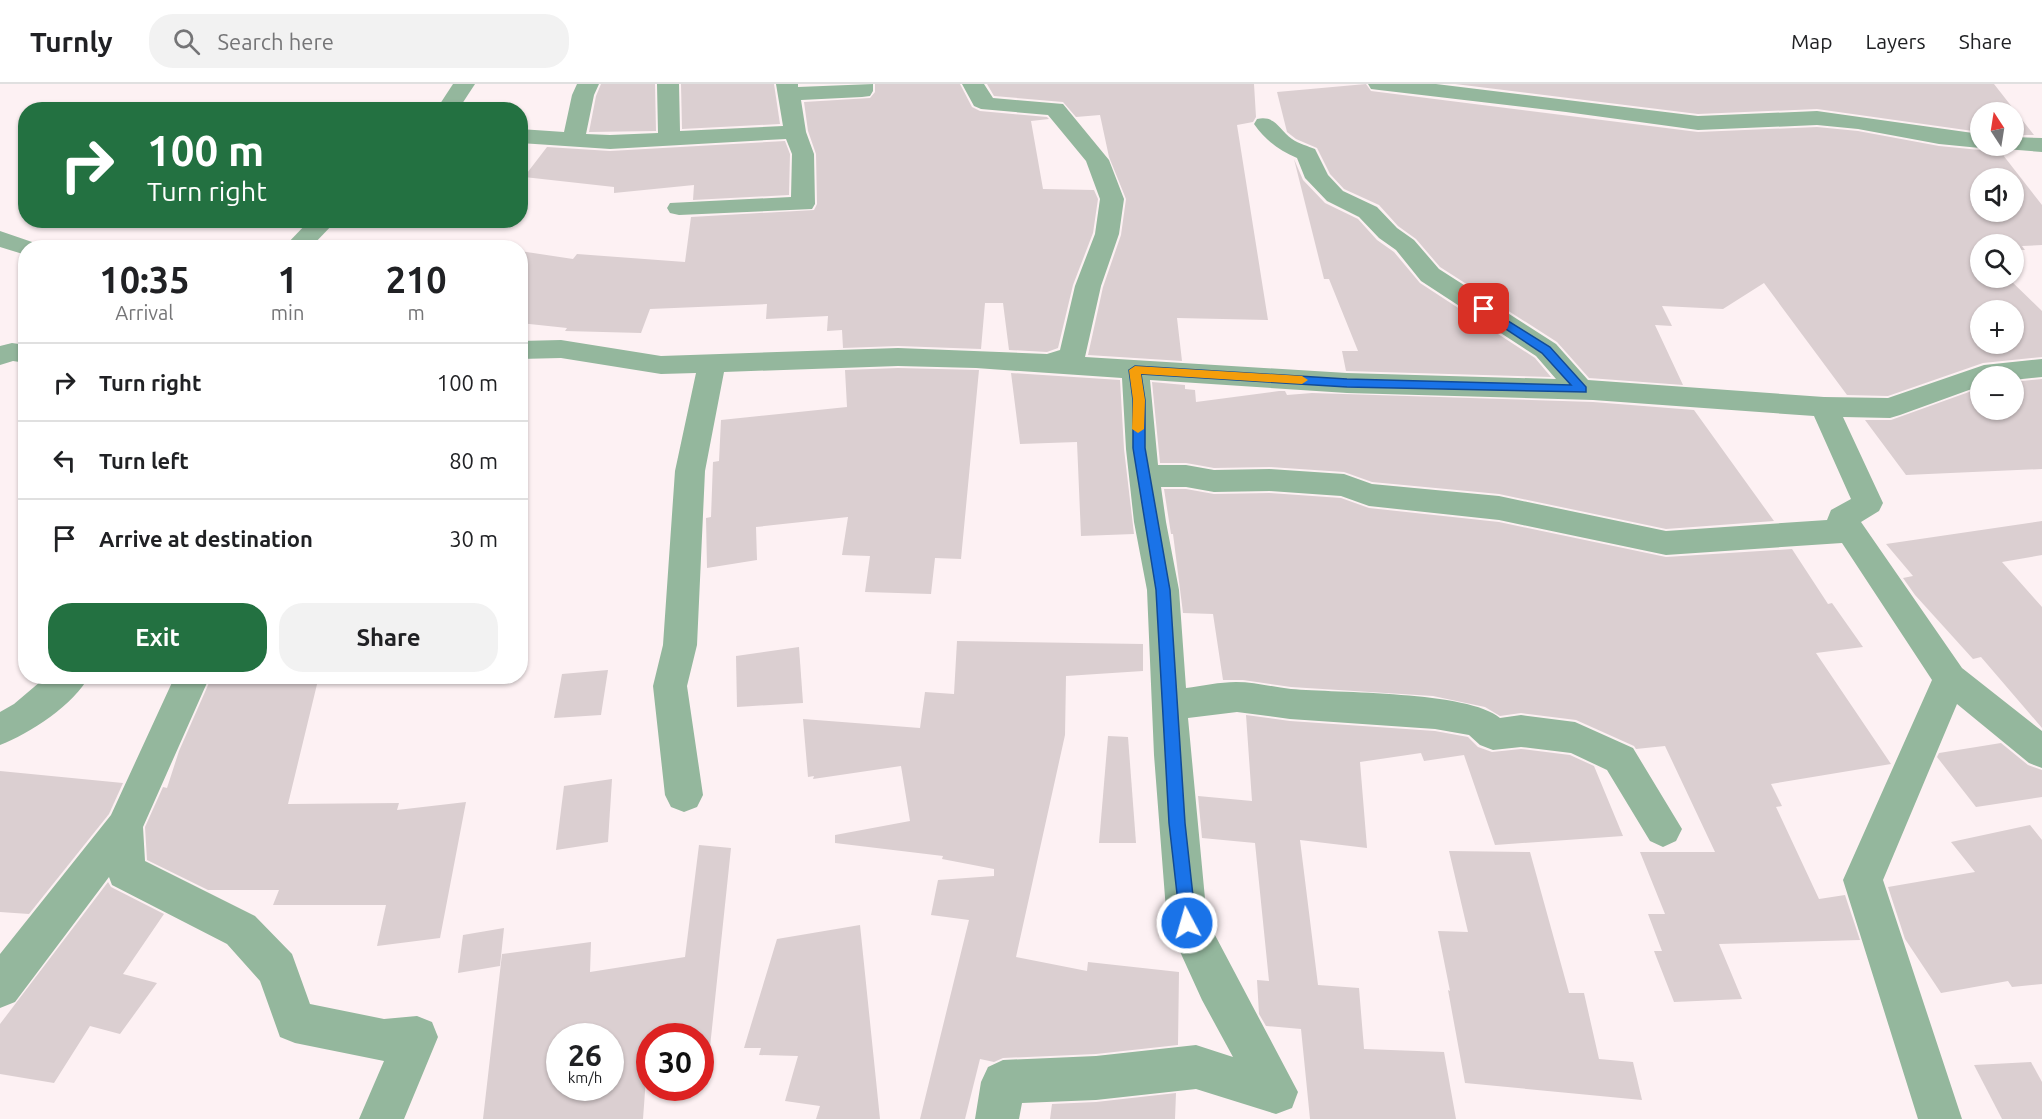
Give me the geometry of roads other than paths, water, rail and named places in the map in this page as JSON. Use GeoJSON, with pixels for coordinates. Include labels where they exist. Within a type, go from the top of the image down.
{"type":"FeatureCollection","features":[{"type":"Feature","properties":{"kind":"street"},"geometry":{"type":"LineString","coordinates":[[452,102],[464,84]]}},
{"type":"Feature","properties":{"kind":"street"},"geometry":{"type":"LineString","coordinates":[[573,140],[583,95],[588,84]]}},
{"type":"Feature","properties":{"kind":"street"},"geometry":{"type":"LineString","coordinates":[[668,84],[669,138]]}},
{"type":"Feature","properties":{"kind":"street"},"geometry":{"type":"LineString","coordinates":[[679,208],[803,204],[803,154],[795,132],[788,89],[862,90],[862,84]]}},
{"type":"Feature","properties":{"kind":"street"},"geometry":{"type":"LineString","coordinates":[[973,84],[982,101],[989,104],[1055,109],[1097,160],[1112,198],[1107,234],[1088,286],[1072,355],[1048,364]]}},
{"type":"Feature","properties":{"kind":"street"},"geometry":{"type":"LineString","coordinates":[[1378,84],[1566,105],[1698,123],[1817,118],[1858,122],[1939,137],[1970,140]]}},
{"type":"Feature","properties":{"kind":"street"},"geometry":{"type":"LineString","coordinates":[[1265,124],[1284,144],[1307,154],[1317,178],[1335,196],[1368,212],[1388,233],[1405,245],[1431,275],[1546,350],[1581,390]]}},
{"type":"Feature","properties":{"kind":"street"},"geometry":{"type":"LineString","coordinates":[[528,137],[610,142],[795,132]]}},
{"type":"Feature","properties":{"kind":"street"},"geometry":{"type":"LineString","coordinates":[[2024,145],[2042,146]]}},
{"type":"Feature","properties":{"kind":"street"},"geometry":{"type":"LineString","coordinates":[[304,240],[316,228]]}},
{"type":"Feature","properties":{"kind":"street"},"geometry":{"type":"LineString","coordinates":[[0,238],[18,245]]}},
{"type":"Feature","properties":{"kind":"street"},"geometry":{"type":"LineString","coordinates":[[528,350],[561,349],[661,366],[898,357],[1347,383],[1581,390],[1824,407],[1890,408],[1984,374],[2042,368]]}},
{"type":"Feature","properties":{"kind":"street"},"geometry":{"type":"LineString","coordinates":[[0,356],[12,352],[18,353]]}},
{"type":"Feature","properties":{"kind":"street"},"geometry":{"type":"LineString","coordinates":[[684,795],[670,686],[680,645],[690,471],[712,363]]}},
{"type":"Feature","properties":{"kind":"street"},"geometry":{"type":"LineString","coordinates":[[997,1119],[1003,1082],[1096,1078],[1196,1067],[1276,1092],[1217,985],[1187,923],[1177,823],[1163,590],[1139,448],[1139,400],[1135,370]]}},
{"type":"Feature","properties":{"kind":"street"},"geometry":{"type":"LineString","coordinates":[[1824,407],[1868,503],[1842,518],[1950,678],[2042,752]]}},
{"type":"Feature","properties":{"kind":"street"},"geometry":{"type":"LineString","coordinates":[[1145,476],[1186,476],[1214,481],[1270,480],[1344,485],[1369,495],[1499,508],[1666,543],[1850,530]]}},
{"type":"Feature","properties":{"kind":"street"},"geometry":{"type":"LineString","coordinates":[[1940,1119],[1863,880],[1950,678]]}},
{"type":"Feature","properties":{"kind":"street"},"geometry":{"type":"LineString","coordinates":[[0,729],[27,715],[63,684]]}},
{"type":"Feature","properties":{"kind":"street"},"geometry":{"type":"LineString","coordinates":[[0,987],[124,827],[189,684]]}},
{"type":"Feature","properties":{"kind":"street"},"geometry":{"type":"LineString","coordinates":[[1170,705],[1237,697],[1290,704],[1435,714],[1478,721],[1493,734],[1521,731],[1575,738],[1620,759],[1663,829]]}},
{"type":"Feature","properties":{"kind":"street"},"geometry":{"type":"LineString","coordinates":[[124,827],[126,872],[241,930],[278,969],[295,1022],[384,1040],[417,1037],[381,1119]]}}]}
